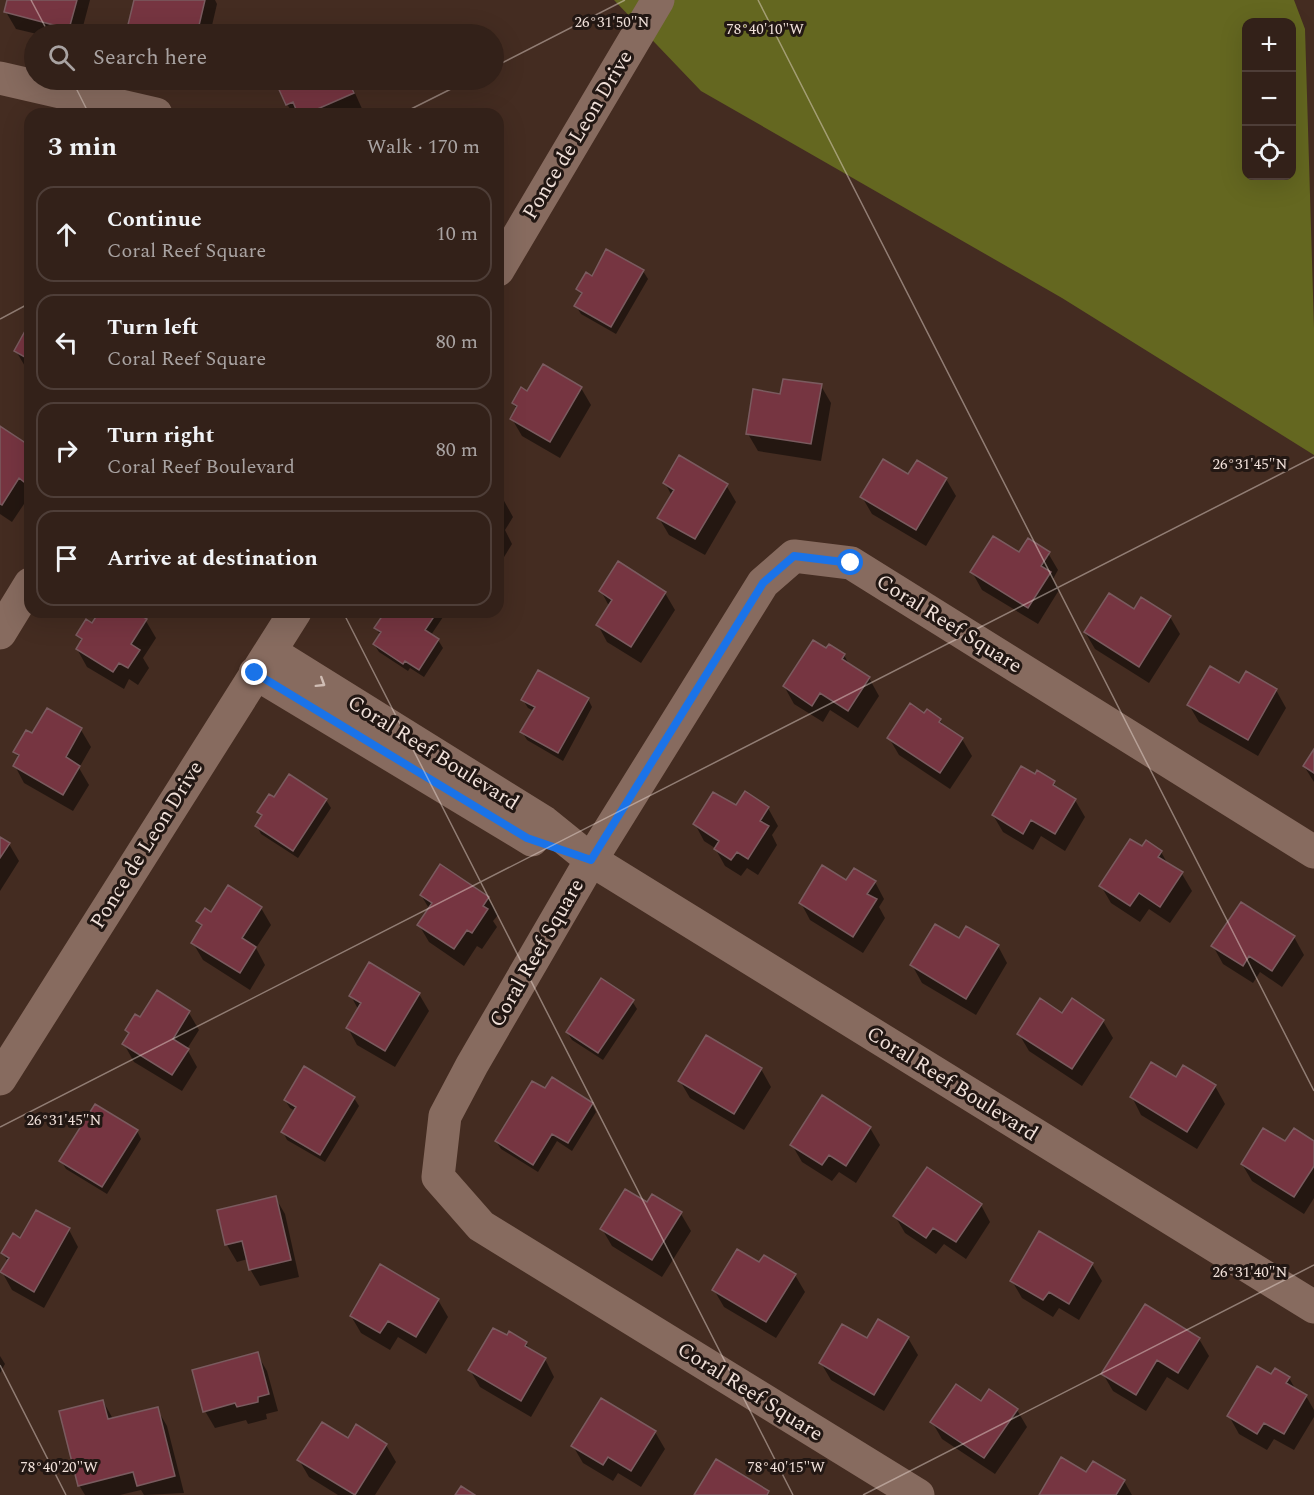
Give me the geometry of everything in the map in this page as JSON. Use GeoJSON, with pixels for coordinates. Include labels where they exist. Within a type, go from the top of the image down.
{"type":"FeatureCollection","features":[{"type":"Feature","properties":{"kind":"street","name":"Ponce de Leon Drive"},"geometry":{"type":"LineString","coordinates":[[504,260],[658,0]]}},
{"type":"Feature","properties":{"kind":"street"},"geometry":{"type":"LineString","coordinates":[[0,78],[24,84]]}},
{"type":"Feature","properties":{"kind":"street"},"geometry":{"type":"LineString","coordinates":[[52,90],[130,108]]}},
{"type":"Feature","properties":{"kind":"street","name":"Coral Reef Square"},"geometry":{"type":"LineString","coordinates":[[918,1495],[481,1226],[438,1177],[445,1116],[472,1065],[591,860],[763,583],[794,556],[851,563],[1314,852]]}},
{"type":"Feature","properties":{"kind":"street"},"geometry":{"type":"LineString","coordinates":[[0,633],[24,594]]}},
{"type":"Feature","properties":{"kind":"street","name":"Ponce de Leon Drive"},"geometry":{"type":"LineString","coordinates":[[0,1078],[291,618]]}},
{"type":"Feature","properties":{"kind":"street","name":"Coral Reef Boulevard"},"geometry":{"type":"LineString","coordinates":[[263,663],[527,838],[591,860],[1314,1307]]}},
{"type":"Feature","properties":{"kind":"shaded area"},"geometry":{"type":"Polygon","coordinates":[[[614,0],[1294,0],[1305,29],[1314,328],[1314,455],[1062,298],[701,91],[614,0]]]}},
{"type":"Feature","properties":{"kind":"building"},"geometry":{"type":"Polygon","coordinates":[[[7,0],[77,0],[70,24],[50,24],[4,12],[7,0]]]}},
{"type":"Feature","properties":{"kind":"building"},"geometry":{"type":"Polygon","coordinates":[[[134,0],[205,0],[199,24],[128,24],[134,0]]]}},
{"type":"Feature","properties":{"kind":"building"},"geometry":{"type":"Polygon","coordinates":[[[279,90],[353,90],[354,93],[320,108],[296,108],[293,102],[286,105],[279,90]]]}},
{"type":"Feature","properties":{"kind":"building"},"geometry":{"type":"Polygon","coordinates":[[[606,249],[644,270],[611,327],[574,306],[582,293],[576,289],[586,272],[592,276],[606,249]]]}},
{"type":"Feature","properties":{"kind":"building"},"geometry":{"type":"Polygon","coordinates":[[[24,333],[24,357],[14,351],[24,333]]]}},
{"type":"Feature","properties":{"kind":"building"},"geometry":{"type":"Polygon","coordinates":[[[543,364],[582,387],[550,442],[510,419],[517,406],[512,403],[521,387],[527,391],[543,364]]]}},
{"type":"Feature","properties":{"kind":"building"},"geometry":{"type":"Polygon","coordinates":[[[783,379],[822,384],[811,444],[746,434],[753,389],[780,394],[783,379]]]}},
{"type":"Feature","properties":{"kind":"building"},"geometry":{"type":"Polygon","coordinates":[[[0,426],[24,442],[24,482],[19,478],[2,505],[0,504],[0,426]]]}},
{"type":"Feature","properties":{"kind":"building"},"geometry":{"type":"Polygon","coordinates":[[[679,455],[728,484],[695,539],[657,518],[674,490],[663,483],[679,455]]]}},
{"type":"Feature","properties":{"kind":"building"},"geometry":{"type":"Polygon","coordinates":[[[883,459],[908,474],[917,460],[947,478],[916,530],[860,497],[883,459]]]}},
{"type":"Feature","properties":{"kind":"building"},"geometry":{"type":"Polygon","coordinates":[[[993,536],[1019,552],[1028,538],[1050,552],[1041,566],[1051,572],[1028,608],[970,572],[993,536]]]}},
{"type":"Feature","properties":{"kind":"building"},"geometry":{"type":"Polygon","coordinates":[[[618,561],[666,592],[631,647],[596,625],[612,600],[599,591],[618,561]]]}},
{"type":"Feature","properties":{"kind":"building"},"geometry":{"type":"Polygon","coordinates":[[[1109,593],[1134,609],[1141,597],[1171,616],[1139,667],[1084,632],[1109,593]]]}},
{"type":"Feature","properties":{"kind":"building"},"geometry":{"type":"Polygon","coordinates":[[[95,618],[147,619],[131,644],[140,650],[128,668],[119,663],[113,672],[76,649],[82,639],[76,635],[86,619],[92,623],[95,618]]]}},
{"type":"Feature","properties":{"kind":"building"},"geometry":{"type":"Polygon","coordinates":[[[381,618],[433,618],[425,630],[439,639],[419,670],[405,661],[403,664],[373,644],[381,632],[374,628],[381,618]]]}},
{"type":"Feature","properties":{"kind":"building"},"geometry":{"type":"Polygon","coordinates":[[[813,640],[826,648],[829,644],[845,654],[842,659],[870,677],[848,711],[820,693],[812,706],[783,686],[813,640]]]}},
{"type":"Feature","properties":{"kind":"building"},"geometry":{"type":"Polygon","coordinates":[[[1210,666],[1239,683],[1246,671],[1277,689],[1248,740],[1187,705],[1210,666]]]}},
{"type":"Feature","properties":{"kind":"building"},"geometry":{"type":"Polygon","coordinates":[[[538,670],[589,698],[558,753],[520,732],[535,707],[521,700],[538,670]]]}},
{"type":"Feature","properties":{"kind":"building"},"geometry":{"type":"Polygon","coordinates":[[[910,703],[924,713],[927,709],[941,719],[939,722],[963,738],[940,773],[887,738],[910,703]]]}},
{"type":"Feature","properties":{"kind":"building"},"geometry":{"type":"Polygon","coordinates":[[[47,708],[82,728],[66,757],[80,766],[63,795],[13,766],[19,755],[13,752],[26,730],[32,733],[47,708]]]}},
{"type":"Feature","properties":{"kind":"building"},"geometry":{"type":"Polygon","coordinates":[[[1314,749],[1314,773],[1303,766],[1314,749]]]}},
{"type":"Feature","properties":{"kind":"building"},"geometry":{"type":"Polygon","coordinates":[[[1021,766],[1035,774],[1037,770],[1055,781],[1053,785],[1076,799],[1055,834],[1031,820],[1023,834],[992,815],[1021,766]]]}},
{"type":"Feature","properties":{"kind":"building"},"geometry":{"type":"Polygon","coordinates":[[[289,774],[327,799],[293,851],[255,826],[262,815],[257,812],[269,794],[274,797],[289,774]]]}},
{"type":"Feature","properties":{"kind":"building"},"geometry":{"type":"Polygon","coordinates":[[[745,791],[769,807],[760,821],[769,826],[748,859],[737,852],[731,860],[714,849],[719,841],[693,824],[713,792],[736,805],[745,791]]]}},
{"type":"Feature","properties":{"kind":"building"},"geometry":{"type":"Polygon","coordinates":[[[0,837],[10,843],[0,858],[0,837]]]}},
{"type":"Feature","properties":{"kind":"building"},"geometry":{"type":"Polygon","coordinates":[[[1130,839],[1142,846],[1146,840],[1162,851],[1158,857],[1183,872],[1160,907],[1139,893],[1130,906],[1099,886],[1130,839]]]}},
{"type":"Feature","properties":{"kind":"building"},"geometry":{"type":"Polygon","coordinates":[[[440,864],[489,897],[483,906],[488,909],[472,933],[467,930],[454,949],[417,925],[432,903],[420,895],[440,864]]]}},
{"type":"Feature","properties":{"kind":"building"},"geometry":{"type":"Polygon","coordinates":[[[822,865],[846,880],[854,868],[876,881],[867,894],[877,899],[853,937],[799,903],[822,865]]]}},
{"type":"Feature","properties":{"kind":"building"},"geometry":{"type":"Polygon","coordinates":[[[228,885],[262,907],[242,938],[256,947],[240,973],[191,943],[202,925],[196,921],[205,908],[211,912],[228,885]]]}},
{"type":"Feature","properties":{"kind":"building"},"geometry":{"type":"Polygon","coordinates":[[[1241,902],[1295,936],[1272,971],[1249,956],[1243,966],[1211,946],[1241,902]]]}},
{"type":"Feature","properties":{"kind":"building"},"geometry":{"type":"Polygon","coordinates":[[[935,924],[959,938],[966,926],[999,945],[966,999],[910,965],[935,924]]]}},
{"type":"Feature","properties":{"kind":"building"},"geometry":{"type":"Polygon","coordinates":[[[369,962],[420,993],[385,1051],[346,1028],[361,1003],[349,996],[369,962]]]}},
{"type":"Feature","properties":{"kind":"building"},"geometry":{"type":"Polygon","coordinates":[[[601,978],[634,1000],[598,1053],[566,1032],[601,978]]]}},
{"type":"Feature","properties":{"kind":"building"},"geometry":{"type":"Polygon","coordinates":[[[157,990],[190,1011],[173,1039],[189,1049],[172,1075],[122,1044],[129,1033],[125,1030],[135,1014],[140,1017],[157,990]]]}},
{"type":"Feature","properties":{"kind":"building"},"geometry":{"type":"Polygon","coordinates":[[[1040,998],[1062,1013],[1072,998],[1104,1020],[1072,1069],[1017,1034],[1040,998]]]}},
{"type":"Feature","properties":{"kind":"building"},"geometry":{"type":"Polygon","coordinates":[[[706,1035],[762,1068],[734,1114],[678,1081],[706,1035]]]}},
{"type":"Feature","properties":{"kind":"building"},"geometry":{"type":"Polygon","coordinates":[[[1151,1062],[1176,1077],[1183,1065],[1216,1085],[1187,1132],[1130,1097],[1151,1062]]]}},
{"type":"Feature","properties":{"kind":"building"},"geometry":{"type":"Polygon","coordinates":[[[304,1066],[355,1097],[320,1155],[281,1132],[296,1107],[284,1100],[304,1066]]]}},
{"type":"Feature","properties":{"kind":"building"},"geometry":{"type":"Polygon","coordinates":[[[552,1077],[593,1103],[568,1143],[552,1134],[533,1165],[495,1141],[532,1081],[545,1088],[552,1077]]]}},
{"type":"Feature","properties":{"kind":"building"},"geometry":{"type":"Polygon","coordinates":[[[822,1095],[871,1127],[846,1166],[829,1155],[822,1165],[790,1145],[822,1095]]]}},
{"type":"Feature","properties":{"kind":"building"},"geometry":{"type":"Polygon","coordinates":[[[95,1104],[138,1130],[102,1187],[59,1161],[95,1104]]]}},
{"type":"Feature","properties":{"kind":"building"},"geometry":{"type":"Polygon","coordinates":[[[1263,1128],[1285,1141],[1294,1128],[1314,1141],[1314,1166],[1294,1197],[1241,1164],[1263,1128]]]}},
{"type":"Feature","properties":{"kind":"building"},"geometry":{"type":"Polygon","coordinates":[[[927,1167],[982,1204],[956,1242],[933,1228],[926,1238],[893,1216],[927,1167]]]}},
{"type":"Feature","properties":{"kind":"building"},"geometry":{"type":"Polygon","coordinates":[[[625,1189],[647,1202],[652,1194],[682,1212],[652,1260],[600,1229],[625,1189]]]}},
{"type":"Feature","properties":{"kind":"building"},"geometry":{"type":"Polygon","coordinates":[[[276,1196],[291,1260],[249,1270],[242,1241],[225,1245],[217,1210],[276,1196]]]}},
{"type":"Feature","properties":{"kind":"building"},"geometry":{"type":"Polygon","coordinates":[[[36,1210],[70,1228],[34,1292],[0,1272],[9,1258],[1,1253],[13,1233],[20,1238],[36,1210]]]}},
{"type":"Feature","properties":{"kind":"building"},"geometry":{"type":"Polygon","coordinates":[[[1039,1231],[1093,1263],[1069,1304],[1049,1292],[1043,1300],[1010,1281],[1039,1231]]]}},
{"type":"Feature","properties":{"kind":"building"},"geometry":{"type":"Polygon","coordinates":[[[737,1249],[759,1262],[764,1255],[796,1274],[766,1322],[712,1290],[737,1249]]]}},
{"type":"Feature","properties":{"kind":"building"},"geometry":{"type":"Polygon","coordinates":[[[380,1264],[439,1299],[416,1337],[388,1321],[380,1333],[350,1316],[380,1264]]]}},
{"type":"Feature","properties":{"kind":"building"},"geometry":{"type":"Polygon","coordinates":[[[1145,1304],[1200,1338],[1178,1373],[1157,1360],[1136,1395],[1101,1374],[1145,1304]]]}},
{"type":"Feature","properties":{"kind":"building"},"geometry":{"type":"Polygon","coordinates":[[[878,1319],[909,1337],[874,1395],[819,1363],[842,1324],[867,1338],[878,1319]]]}},
{"type":"Feature","properties":{"kind":"building"},"geometry":{"type":"Polygon","coordinates":[[[493,1328],[507,1335],[509,1331],[527,1342],[525,1346],[546,1358],[521,1401],[468,1370],[493,1328]]]}},
{"type":"Feature","properties":{"kind":"building"},"geometry":{"type":"Polygon","coordinates":[[[258,1352],[269,1394],[258,1397],[258,1402],[237,1407],[235,1403],[203,1412],[192,1370],[258,1352]]]}},
{"type":"Feature","properties":{"kind":"building"},"geometry":{"type":"Polygon","coordinates":[[[1257,1366],[1271,1374],[1275,1368],[1290,1377],[1286,1383],[1307,1395],[1284,1434],[1264,1423],[1257,1434],[1227,1416],[1257,1366]]]}},
{"type":"Feature","properties":{"kind":"building"},"geometry":{"type":"Polygon","coordinates":[[[956,1384],[981,1401],[989,1389],[1018,1409],[984,1458],[930,1422],[956,1384]]]}},
{"type":"Feature","properties":{"kind":"building"},"geometry":{"type":"Polygon","coordinates":[[[601,1398],[656,1431],[631,1471],[608,1457],[603,1465],[571,1446],[601,1398]]]}},
{"type":"Feature","properties":{"kind":"building"},"geometry":{"type":"Polygon","coordinates":[[[103,1400],[108,1419],[158,1407],[175,1476],[137,1486],[133,1472],[78,1486],[59,1411],[103,1400]]]}},
{"type":"Feature","properties":{"kind":"building"},"geometry":{"type":"Polygon","coordinates":[[[322,1422],[348,1438],[356,1424],[387,1444],[355,1495],[297,1460],[322,1422]]]}},
{"type":"Feature","properties":{"kind":"building"},"geometry":{"type":"Polygon","coordinates":[[[1061,1457],[1086,1472],[1093,1461],[1125,1480],[1116,1495],[1039,1495],[1061,1457]]]}},
{"type":"Feature","properties":{"kind":"building"},"geometry":{"type":"Polygon","coordinates":[[[716,1459],[769,1491],[767,1495],[694,1495],[716,1459]]]}},
{"type":"Feature","properties":{"kind":"building"},"geometry":{"type":"Polygon","coordinates":[[[461,1486],[475,1495],[455,1495],[461,1486]]]}},
{"type":"Feature","properties":{"kind":"route"},"geometry":{"type":"LineString","coordinates":[[255,673],[527,838],[591,860],[763,583],[794,556],[851,563]]}}]}
